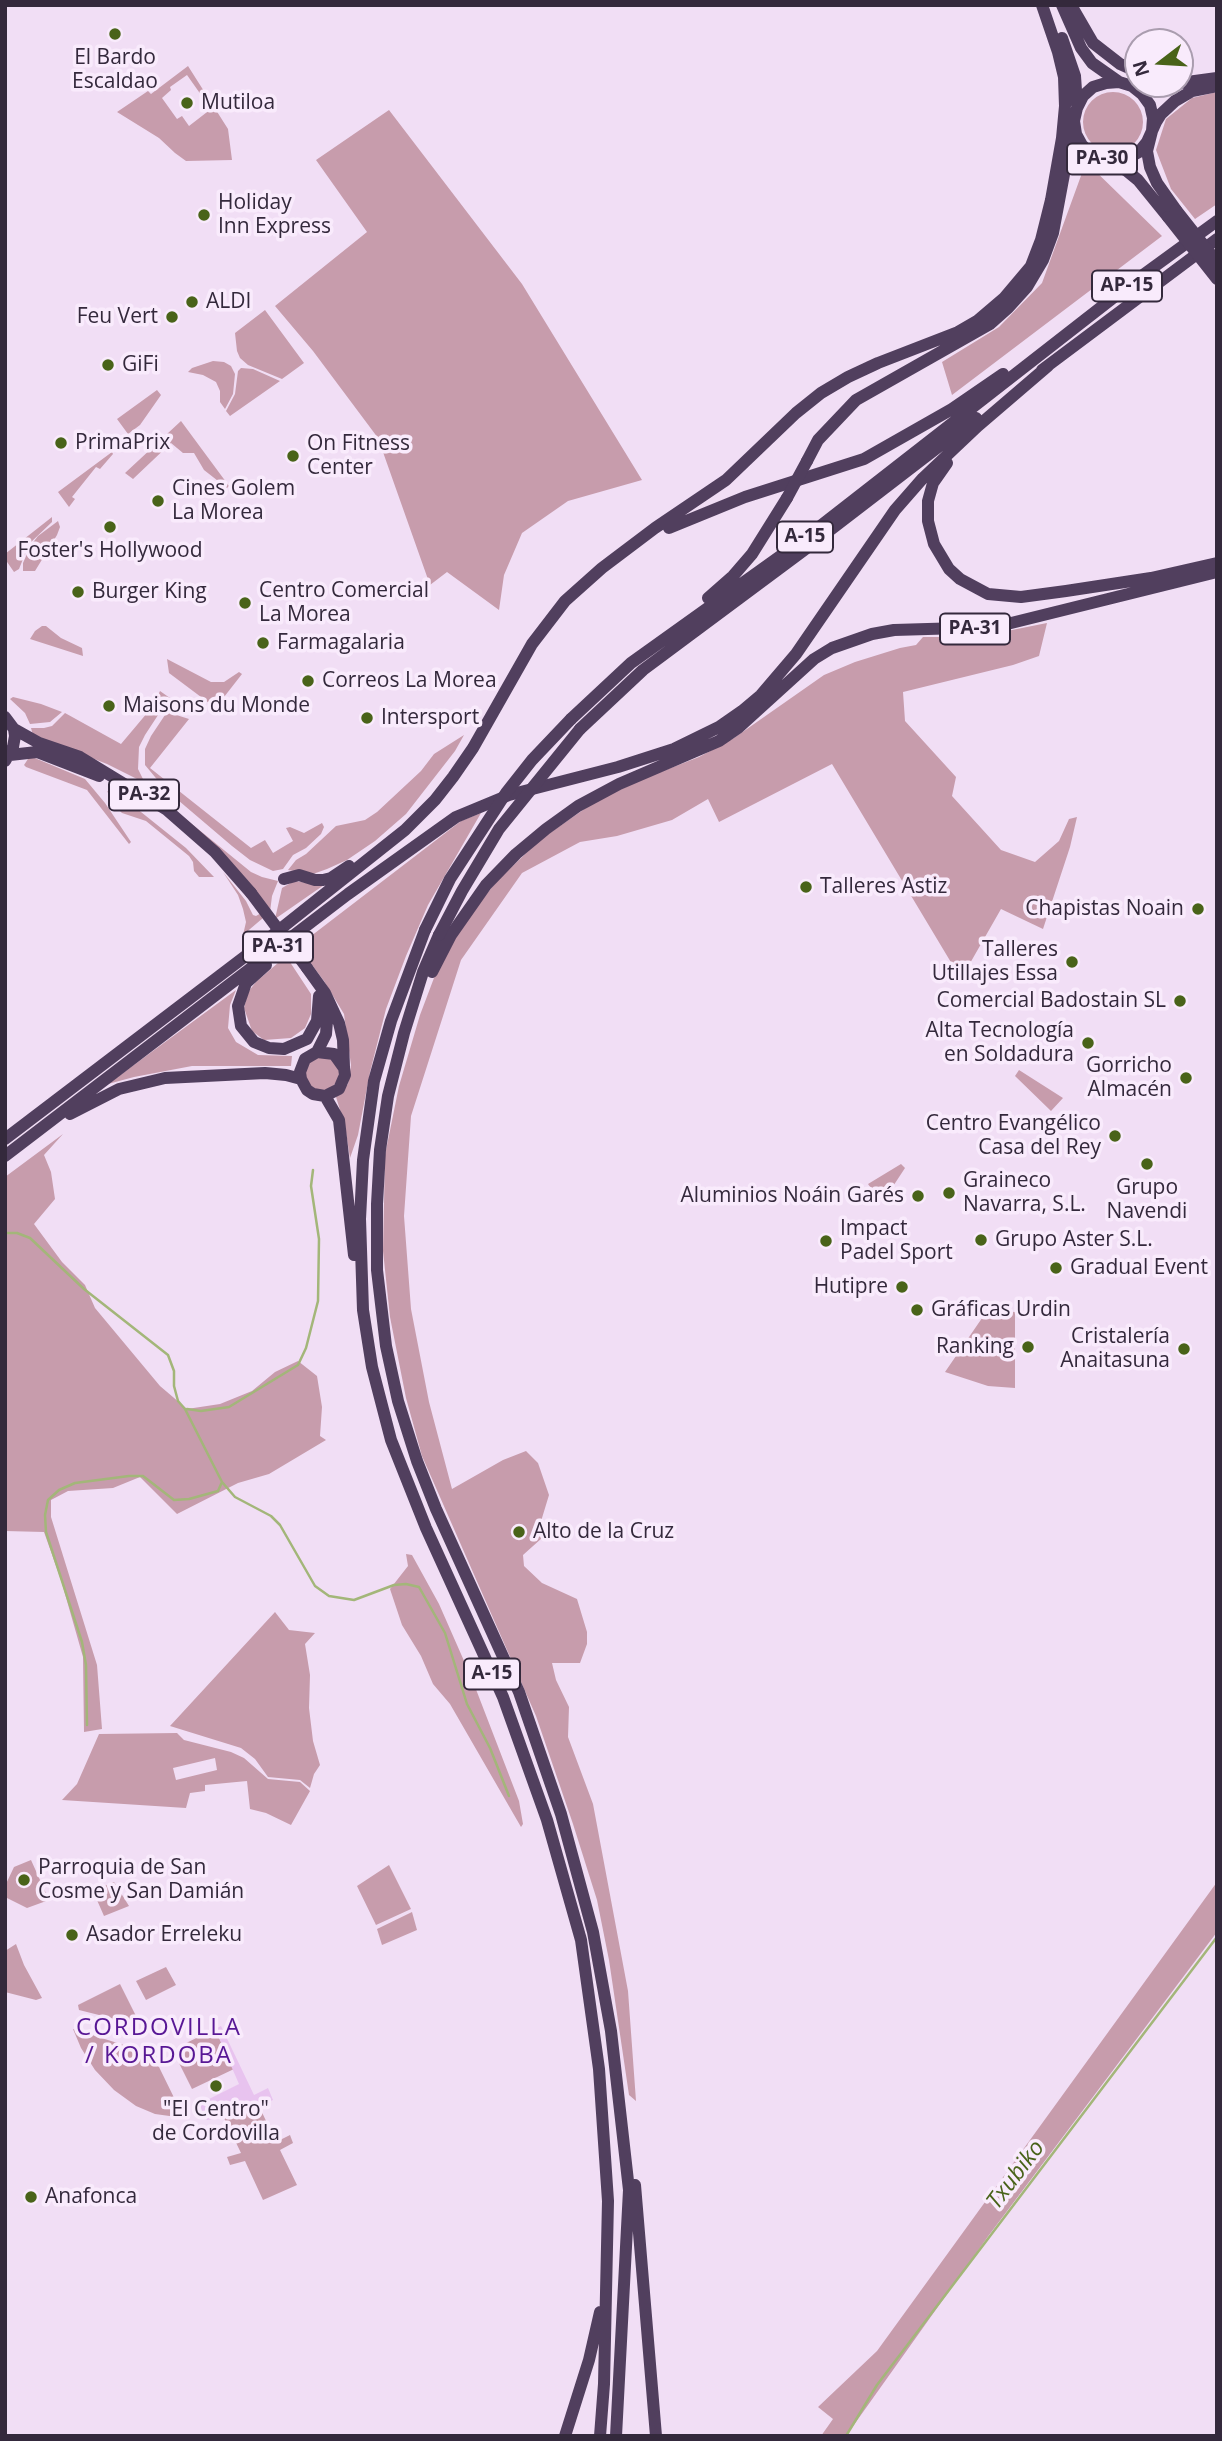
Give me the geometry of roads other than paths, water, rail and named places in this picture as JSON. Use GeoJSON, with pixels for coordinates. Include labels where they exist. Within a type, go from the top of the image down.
{"type":"FeatureCollection","features":[{"type":"Feature","properties":{"kind":"highway"},"geometry":{"type":"LineString","coordinates":[[678,628],[733,576],[752,554],[787,498],[818,440],[856,400],[939,346],[976,329],[1001,309],[1020,287],[1041,240],[1051,200],[1065,106],[1058,52],[1042,5]]}},
{"type":"Feature","properties":{"kind":"highway","name":"PA-30"},"geometry":{"type":"LineString","coordinates":[[1048,5],[1075,76],[1076,134],[1082,145],[1091,154],[1127,171],[1172,213],[1217,262]]}},
{"type":"Feature","properties":{"kind":"highway","name":"PA-30"},"geometry":{"type":"LineString","coordinates":[[1062,5],[1087,55],[1101,71],[1124,83]]}},
{"type":"Feature","properties":{"kind":"highway"},"geometry":{"type":"LineString","coordinates":[[1071,5],[1093,43],[1124,66]]}},
{"type":"Feature","properties":{"kind":"highway"},"geometry":{"type":"LineString","coordinates":[[1194,74],[1217,72]]}},
{"type":"Feature","properties":{"kind":"highway"},"geometry":{"type":"LineString","coordinates":[[1194,81],[1217,78]]}},
{"type":"Feature","properties":{"kind":"highway"},"geometry":{"type":"LineString","coordinates":[[634,545],[726,480],[821,393],[878,363],[965,340],[996,319],[1018,298],[1034,275],[1053,233],[1070,153],[1075,114],[1083,96],[1093,87],[1106,83],[1124,84]]}},
{"type":"Feature","properties":{"kind":"highway"},"geometry":{"type":"LineString","coordinates":[[1152,131],[1167,107],[1184,95],[1200,88],[1217,86]]}},
{"type":"Feature","properties":{"kind":"highway","name":"PA-30"},"geometry":{"type":"LineString","coordinates":[[1145,98],[1153,118],[1147,151],[1150,167],[1172,213],[1217,279]]}},
{"type":"Feature","properties":{"kind":"highway","name":"PA-30"},"geometry":{"type":"LineString","coordinates":[[1103,159],[1128,159],[1139,152],[1152,131]]}},
{"type":"Feature","properties":{"kind":"highway","name":"PA-31"},"geometry":{"type":"LineString","coordinates":[[5,1139],[264,942],[371,858],[423,813],[473,748],[532,644],[565,601],[602,568],[634,545],[684,520],[864,458],[952,409],[1217,212]]}},
{"type":"Feature","properties":{"kind":"highway","name":"AP-15"},"geometry":{"type":"LineString","coordinates":[[1040,355],[1136,279],[1217,221]]}},
{"type":"Feature","properties":{"kind":"highway","name":"AP-15"},"geometry":{"type":"LineString","coordinates":[[1048,366],[1217,239]]}},
{"type":"Feature","properties":{"kind":"highway"},"geometry":{"type":"LineString","coordinates":[[1189,259],[1217,248]]}},
{"type":"Feature","properties":{"kind":"highway"},"geometry":{"type":"LineString","coordinates":[[1005,372],[1040,355]]}},
{"type":"Feature","properties":{"kind":"highway","name":"A-15"},"geometry":{"type":"LineString","coordinates":[[616,2436],[629,2190],[611,2031],[593,1932],[561,1814],[519,1692],[436,1508],[417,1461],[398,1401],[386,1346],[377,1270],[380,1150],[388,1096],[410,1012],[439,935],[499,829],[575,724],[631,663],[796,545],[864,489],[1040,355]]}},
{"type":"Feature","properties":{"kind":"highway"},"geometry":{"type":"LineString","coordinates":[[571,779],[626,765],[693,741],[719,727],[761,695],[796,654],[895,510],[923,478],[963,440],[1048,366]]}},
{"type":"Feature","properties":{"kind":"highway","name":"A-15"},"geometry":{"type":"LineString","coordinates":[[600,2436],[604,2384],[608,2201],[599,2069],[581,1940],[548,1820],[503,1697],[426,1528],[391,1440],[372,1367],[363,1310],[360,1219],[363,1160],[374,1081],[391,1021],[425,930],[450,879],[506,793],[532,760],[643,670],[1048,366]]}},
{"type":"Feature","properties":{"kind":"highway"},"geometry":{"type":"LineString","coordinates":[[963,440],[933,483],[928,501],[928,521],[934,544],[949,569],[973,587],[988,594],[1021,597],[1151,578],[1217,563]]}},
{"type":"Feature","properties":{"kind":"highway","name":"PA-31"},"geometry":{"type":"LineString","coordinates":[[5,1156],[348,894],[456,817],[509,795],[571,779],[597,778],[677,754],[722,734],[754,713],[814,659],[832,648],[861,637],[914,628],[995,627],[1217,572]]}},
{"type":"Feature","properties":{"kind":"highway"},"geometry":{"type":"LineString","coordinates":[[410,1012],[423,993],[437,960],[486,885],[530,842],[599,794],[719,741],[754,713]]}},
{"type":"Feature","properties":{"kind":"highway","name":"PA-32"},"geometry":{"type":"LineString","coordinates":[[5,717],[14,729],[39,743],[80,757],[167,810],[215,852],[326,993],[344,1040],[344,1068]]}},
{"type":"Feature","properties":{"kind":"highway","name":"PA-32"},"geometry":{"type":"LineString","coordinates":[[8,758],[13,747],[14,729]]}},
{"type":"Feature","properties":{"kind":"highway","name":"PA-32"},"geometry":{"type":"LineString","coordinates":[[8,758],[37,752],[115,782],[187,832],[249,895]]}},
{"type":"Feature","properties":{"kind":"highway"},"geometry":{"type":"LineString","coordinates":[[80,757],[102,764],[164,799]]}},
{"type":"Feature","properties":{"kind":"highway"},"geometry":{"type":"LineString","coordinates":[[284,879],[299,875],[315,880],[331,878],[373,849],[411,817],[423,813]]}},
{"type":"Feature","properties":{"kind":"highway"},"geometry":{"type":"LineString","coordinates":[[319,996],[317,1021],[313,1031],[307,1039],[294,1046],[277,1049],[261,1046],[246,1034],[241,1026],[238,1006],[246,984],[348,894]]}},
{"type":"Feature","properties":{"kind":"highway","name":"PA-32"},"geometry":{"type":"LineString","coordinates":[[301,1079],[300,1072],[305,1059],[317,1052],[326,1034],[327,1021],[319,996],[305,969]]}},
{"type":"Feature","properties":{"kind":"highway"},"geometry":{"type":"LineString","coordinates":[[25,1141],[97,1099],[143,1082],[172,1077],[265,1073],[286,1075],[301,1079],[307,1090],[313,1094],[325,1096],[339,1089],[343,1083],[344,1068],[334,1054],[317,1052]]}},
{"type":"Feature","properties":{"kind":"highway"},"geometry":{"type":"LineString","coordinates":[[325,1096],[339,1120],[356,1282],[363,1310]]}},
{"type":"Feature","properties":{"kind":"highway"},"geometry":{"type":"LineString","coordinates":[[611,2031],[621,2062],[633,2165],[648,2312],[656,2436]]}},
{"type":"Feature","properties":{"kind":"highway"},"geometry":{"type":"LineString","coordinates":[[565,2436],[589,2360],[607,2284]]}},
{"type":"Feature","properties":{"kind":"waterway"},"geometry":{"type":"LineString","coordinates":[[187,1409],[201,1411],[229,1407],[298,1365],[306,1348],[318,1301],[319,1239],[311,1186],[313,1170]]}},
{"type":"Feature","properties":{"kind":"waterway"},"geometry":{"type":"LineString","coordinates":[[5,1233],[17,1233],[30,1238],[84,1289],[168,1355],[174,1371],[178,1401],[185,1409],[222,1482],[235,1497],[271,1516],[280,1525],[315,1586],[329,1596],[354,1600],[394,1585],[419,1587],[445,1633],[467,1704],[490,1748],[509,1796]]}},
{"type":"Feature","properties":{"kind":"waterway"},"geometry":{"type":"LineString","coordinates":[[87,1725],[86,1665],[82,1642],[46,1532],[48,1500],[59,1490],[75,1483],[129,1476],[143,1476],[174,1500],[218,1491],[222,1482]]}},
{"type":"Feature","properties":{"kind":"waterway","name":"Txubiko"},"geometry":{"type":"LineString","coordinates":[[846,2436],[877,2385],[1217,1937]]}},
{"type":"Feature","properties":{"kind":"place","name":"El Bardo Escaldao"},"geometry":{"type":"Point","coordinates":[115,34]}},
{"type":"Feature","properties":{"kind":"place","name":"Mutiloa"},"geometry":{"type":"Point","coordinates":[187,103]}},
{"type":"Feature","properties":{"kind":"place","name":"Holiday Inn Express"},"geometry":{"type":"Point","coordinates":[204,215]}},
{"type":"Feature","properties":{"kind":"place","name":"ALDI"},"geometry":{"type":"Point","coordinates":[192,302]}},
{"type":"Feature","properties":{"kind":"place","name":"Feu Vert"},"geometry":{"type":"Point","coordinates":[172,317]}},
{"type":"Feature","properties":{"kind":"place","name":"GiFi"},"geometry":{"type":"Point","coordinates":[108,365]}},
{"type":"Feature","properties":{"kind":"place","name":"PrimaPrix"},"geometry":{"type":"Point","coordinates":[61,443]}},
{"type":"Feature","properties":{"kind":"place","name":"On Fitness Center"},"geometry":{"type":"Point","coordinates":[293,456]}},
{"type":"Feature","properties":{"kind":"place","name":"Cines Golem La Morea"},"geometry":{"type":"Point","coordinates":[158,501]}},
{"type":"Feature","properties":{"kind":"place","name":"Foster's Hollywood"},"geometry":{"type":"Point","coordinates":[110,527]}},
{"type":"Feature","properties":{"kind":"place","name":"Burger King"},"geometry":{"type":"Point","coordinates":[78,592]}},
{"type":"Feature","properties":{"kind":"place","name":"Centro Comercial La Morea"},"geometry":{"type":"Point","coordinates":[245,603]}},
{"type":"Feature","properties":{"kind":"place","name":"Farmagalaria"},"geometry":{"type":"Point","coordinates":[263,643]}},
{"type":"Feature","properties":{"kind":"place","name":"Correos La Morea"},"geometry":{"type":"Point","coordinates":[308,681]}},
{"type":"Feature","properties":{"kind":"place","name":"Maisons du Monde"},"geometry":{"type":"Point","coordinates":[109,706]}},
{"type":"Feature","properties":{"kind":"place","name":"Intersport"},"geometry":{"type":"Point","coordinates":[367,718]}},
{"type":"Feature","properties":{"kind":"place","name":"Talleres Astiz"},"geometry":{"type":"Point","coordinates":[806,887]}},
{"type":"Feature","properties":{"kind":"place","name":"Chapistas Noain"},"geometry":{"type":"Point","coordinates":[1198,909]}},
{"type":"Feature","properties":{"kind":"place","name":"Talleres Utillajes Essa"},"geometry":{"type":"Point","coordinates":[1072,962]}},
{"type":"Feature","properties":{"kind":"place","name":"Comercial Badostain SL"},"geometry":{"type":"Point","coordinates":[1180,1001]}},
{"type":"Feature","properties":{"kind":"place","name":"Alta Tecnología en Soldadura"},"geometry":{"type":"Point","coordinates":[1088,1043]}},
{"type":"Feature","properties":{"kind":"place","name":"Gorricho Almacén"},"geometry":{"type":"Point","coordinates":[1186,1078]}},
{"type":"Feature","properties":{"kind":"place","name":"Centro Evangélico Casa del Rey"},"geometry":{"type":"Point","coordinates":[1115,1136]}},
{"type":"Feature","properties":{"kind":"place","name":"Grupo Navendi"},"geometry":{"type":"Point","coordinates":[1147,1164]}},
{"type":"Feature","properties":{"kind":"place","name":"Graineco Navarra, S.L."},"geometry":{"type":"Point","coordinates":[949,1193]}},
{"type":"Feature","properties":{"kind":"place","name":"Aluminios Noáin Garés"},"geometry":{"type":"Point","coordinates":[918,1196]}},
{"type":"Feature","properties":{"kind":"place","name":"Grupo Aster S.L."},"geometry":{"type":"Point","coordinates":[981,1240]}},
{"type":"Feature","properties":{"kind":"place","name":"Impact Padel Sport"},"geometry":{"type":"Point","coordinates":[826,1241]}},
{"type":"Feature","properties":{"kind":"place","name":"Gradual Event"},"geometry":{"type":"Point","coordinates":[1056,1268]}},
{"type":"Feature","properties":{"kind":"place","name":"Hutipre"},"geometry":{"type":"Point","coordinates":[902,1287]}},
{"type":"Feature","properties":{"kind":"place","name":"Gráficas Urdin"},"geometry":{"type":"Point","coordinates":[917,1310]}},
{"type":"Feature","properties":{"kind":"place","name":"Ranking"},"geometry":{"type":"Point","coordinates":[1028,1347]}},
{"type":"Feature","properties":{"kind":"place","name":"Cristalería Anaitasuna"},"geometry":{"type":"Point","coordinates":[1184,1349]}},
{"type":"Feature","properties":{"kind":"place","name":"Alto de la Cruz"},"geometry":{"type":"Point","coordinates":[519,1532]}},
{"type":"Feature","properties":{"kind":"place","name":"Parroquia de San Cosme y San Damián"},"geometry":{"type":"Point","coordinates":[24,1880]}},
{"type":"Feature","properties":{"kind":"place","name":"Asador Erreleku"},"geometry":{"type":"Point","coordinates":[72,1935]}},
{"type":"Feature","properties":{"kind":"place","name":"\"El Centro\" de Cordovilla"},"geometry":{"type":"Point","coordinates":[216,2086]}},
{"type":"Feature","properties":{"kind":"place","name":"Anafonca"},"geometry":{"type":"Point","coordinates":[31,2197]}},
{"type":"Feature","properties":{"kind":"district","name":"CORDOVILLA / KORDOBA"},"geometry":{"type":"Point","coordinates":[159,2042]}}]}
